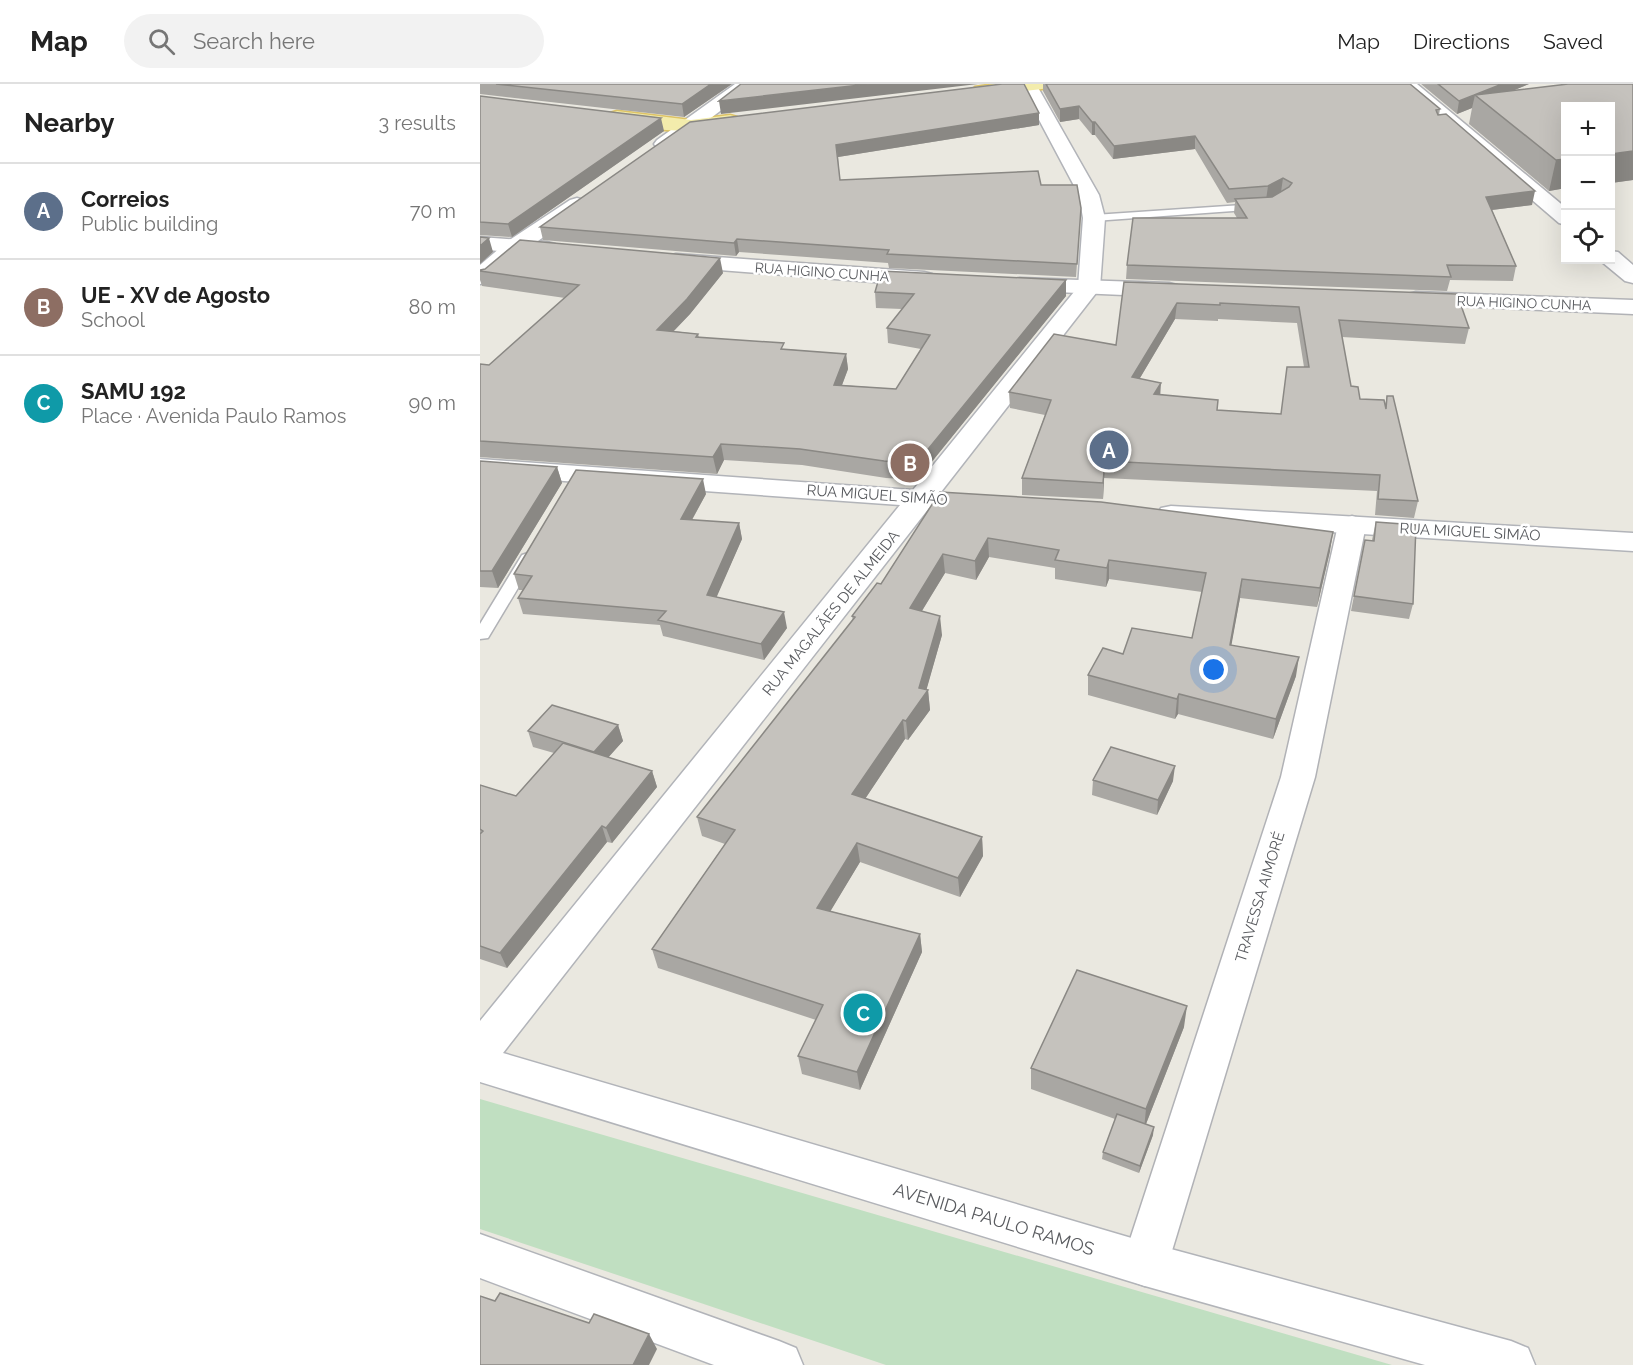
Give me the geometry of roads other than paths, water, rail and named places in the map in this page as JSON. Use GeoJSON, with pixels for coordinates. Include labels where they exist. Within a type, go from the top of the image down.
{"type":"FeatureCollection","features":[{"type":"Feature","properties":{"kind":"main road"},"geometry":{"type":"LineString","coordinates":[[958,94],[1035,85]]}},
{"type":"Feature","properties":{"kind":"main road"},"geometry":{"type":"LineString","coordinates":[[597,115],[691,126],[749,119]]}},
{"type":"Feature","properties":{"kind":"street"},"geometry":{"type":"LineString","coordinates":[[652,153],[747,84]]}},
{"type":"Feature","properties":{"kind":"street"},"geometry":{"type":"LineString","coordinates":[[1407,84],[1561,215]]}},
{"type":"Feature","properties":{"kind":"street"},"geometry":{"type":"LineString","coordinates":[[1035,85],[1089,195],[1094,218],[1089,288]]}},
{"type":"Feature","properties":{"kind":"street"},"geometry":{"type":"LineString","coordinates":[[480,277],[516,246],[594,192]]}},
{"type":"Feature","properties":{"kind":"street"},"geometry":{"type":"LineString","coordinates":[[480,243],[574,252]]}},
{"type":"Feature","properties":{"kind":"street","name":"RUA HIGINO CUNHA"},"geometry":{"type":"LineString","coordinates":[[654,259],[940,280]]}},
{"type":"Feature","properties":{"kind":"street"},"geometry":{"type":"LineString","coordinates":[[1615,260],[1633,276]]}},
{"type":"Feature","properties":{"kind":"street"},"geometry":{"type":"LineString","coordinates":[[998,284],[1196,291]]}},
{"type":"Feature","properties":{"kind":"street","name":"RUA MAGALÃES DE ALMEIDA"},"geometry":{"type":"LineString","coordinates":[[480,1052],[1089,288]]}},
{"type":"Feature","properties":{"kind":"street","name":"RUA HIGINO CUNHA"},"geometry":{"type":"LineString","coordinates":[[1397,298],[1633,307]]}},
{"type":"Feature","properties":{"kind":"street","name":"RUA MIGUEL SIMÃO"},"geometry":{"type":"LineString","coordinates":[[480,467],[572,483],[970,502]]}},
{"type":"Feature","properties":{"kind":"street","name":"RUA MIGUEL SIMÃO"},"geometry":{"type":"LineString","coordinates":[[1149,513],[1633,542]]}},
{"type":"Feature","properties":{"kind":"street","name":"TRAVESSA AIMORÉ"},"geometry":{"type":"LineString","coordinates":[[1145,1264],[1298,777],[1352,525]]}},
{"type":"Feature","properties":{"kind":"street","name":"AVENIDA PAULO RAMOS"},"geometry":{"type":"LineString","coordinates":[[480,1064],[1145,1264],[1511,1365]]}},
{"type":"Feature","properties":{"kind":"street"},"geometry":{"type":"LineString","coordinates":[[480,1256],[779,1365]]}},
{"type":"Feature","properties":{"kind":"lane"},"geometry":{"type":"LineString","coordinates":[[1094,218],[1270,205]]}},
{"type":"Feature","properties":{"kind":"lane"},"geometry":{"type":"LineString","coordinates":[[482,634],[537,543]]}},
{"type":"Feature","properties":{"kind":"place","name":"Correios"},"geometry":{"type":"Point","coordinates":[1109,450]}},
{"type":"Feature","properties":{"kind":"place","name":"UE - XV de Agosto"},"geometry":{"type":"Point","coordinates":[910,463]}},
{"type":"Feature","properties":{"kind":"place","name":"SAMU 192"},"geometry":{"type":"Point","coordinates":[863,1013]}}]}
